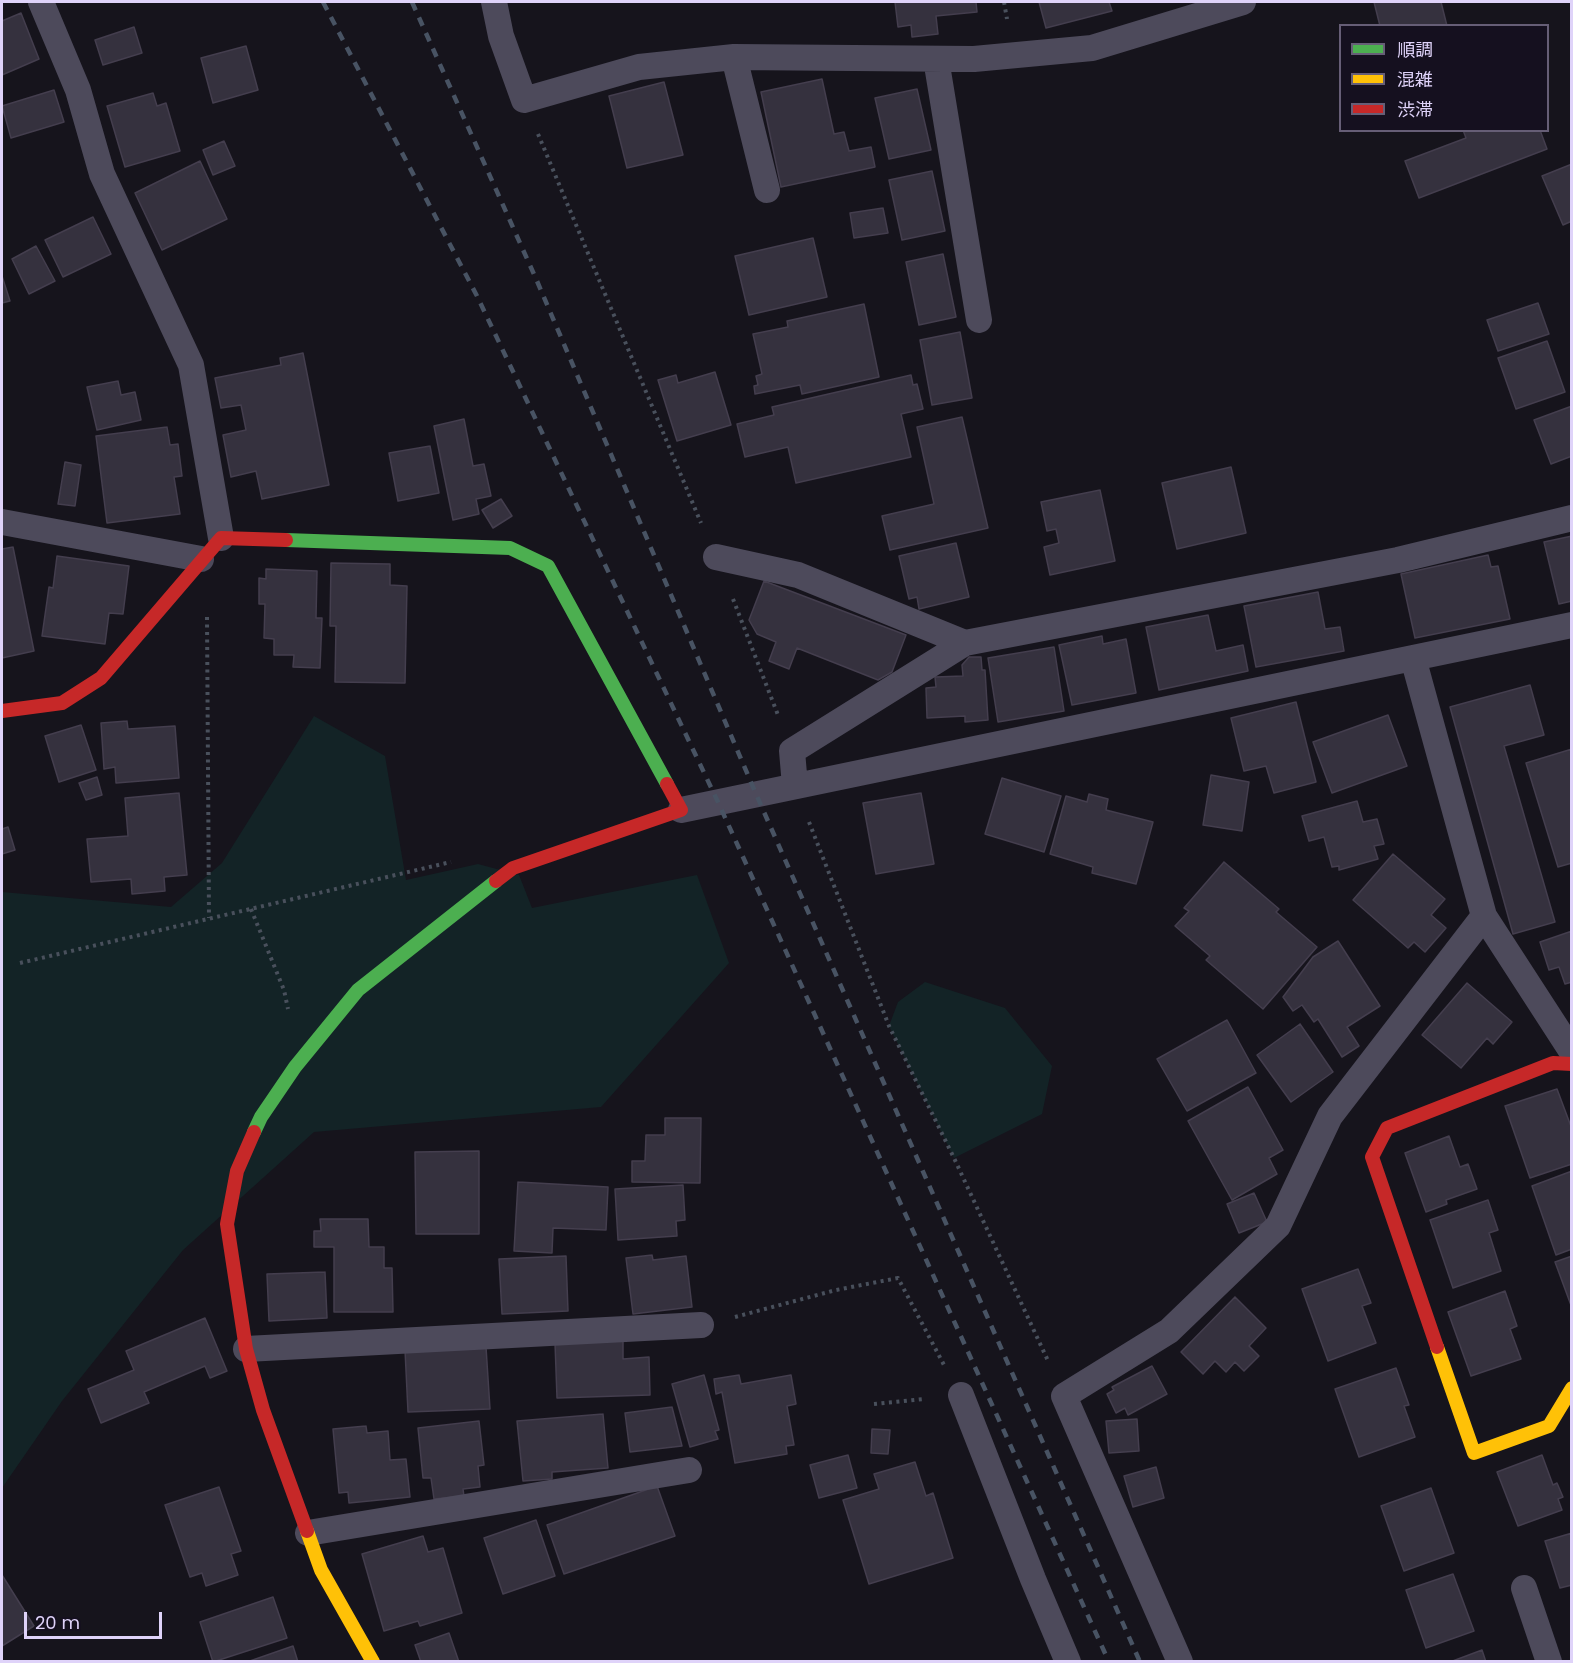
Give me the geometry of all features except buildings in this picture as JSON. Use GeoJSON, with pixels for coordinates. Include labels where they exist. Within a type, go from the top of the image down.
{"type":"FeatureCollection","features":[{"type":"Feature","properties":{"kind":"street"},"geometry":{"type":"LineString","coordinates":[[2,711],[62,704],[101,678],[221,538],[510,548],[548,566],[681,810],[513,868],[358,990],[302,1059],[261,1118],[237,1171],[227,1224],[246,1349],[263,1410],[321,1570],[373,1662]]}},
{"type":"Feature","properties":{"kind":"street"},"geometry":{"type":"LineString","coordinates":[[1572,1064],[1553,1063],[1387,1128],[1372,1157],[1474,1453],[1549,1426],[1572,1388]]}},
{"type":"Feature","properties":{"kind":"lane"},"geometry":{"type":"LineString","coordinates":[[41,2],[78,90],[102,174],[191,365],[221,538]]}},
{"type":"Feature","properties":{"kind":"lane"},"geometry":{"type":"LineString","coordinates":[[494,2],[501,36],[524,100],[639,68],[734,57],[974,59],[1092,48],[1243,2]]}},
{"type":"Feature","properties":{"kind":"lane"},"geometry":{"type":"LineString","coordinates":[[734,57],[767,190]]}},
{"type":"Feature","properties":{"kind":"lane"},"geometry":{"type":"LineString","coordinates":[[936,59],[979,320]]}},
{"type":"Feature","properties":{"kind":"lane"},"geometry":{"type":"LineString","coordinates":[[795,786],[792,751],[965,643],[1398,560],[1572,518]]}},
{"type":"Feature","properties":{"kind":"lane"},"geometry":{"type":"LineString","coordinates":[[2,522],[201,559]]}},
{"type":"Feature","properties":{"kind":"lane"},"geometry":{"type":"LineString","coordinates":[[716,557],[798,574],[965,643]]}},
{"type":"Feature","properties":{"kind":"lane"},"geometry":{"type":"LineString","coordinates":[[681,810],[1572,624]]}},
{"type":"Feature","properties":{"kind":"lane"},"geometry":{"type":"LineString","coordinates":[[1413,657],[1484,916],[1572,1052]]}},
{"type":"Feature","properties":{"kind":"lane"},"geometry":{"type":"LineString","coordinates":[[1180,1662],[1064,1396],[1169,1331],[1278,1226],[1330,1116],[1484,916]]}},
{"type":"Feature","properties":{"kind":"lane"},"geometry":{"type":"LineString","coordinates":[[246,1349],[701,1325]]}},
{"type":"Feature","properties":{"kind":"lane"},"geometry":{"type":"LineString","coordinates":[[961,1395],[1068,1662]]}},
{"type":"Feature","properties":{"kind":"lane"},"geometry":{"type":"LineString","coordinates":[[308,1533],[689,1470]]}},
{"type":"Feature","properties":{"kind":"lane"},"geometry":{"type":"LineString","coordinates":[[1524,1588],[1549,1662]]}},
{"type":"Feature","properties":{"kind":"path"},"geometry":{"type":"LineString","coordinates":[[524,100],[716,557],[792,751]]}},
{"type":"Feature","properties":{"kind":"path"},"geometry":{"type":"LineString","coordinates":[[207,612],[209,918]]}},
{"type":"Feature","properties":{"kind":"path"},"geometry":{"type":"LineString","coordinates":[[795,786],[889,1026],[954,1158],[1064,1396]]}},
{"type":"Feature","properties":{"kind":"path"},"geometry":{"type":"LineString","coordinates":[[20,963],[472,857],[513,868]]}},
{"type":"Feature","properties":{"kind":"path"},"geometry":{"type":"LineString","coordinates":[[251,909],[284,990],[302,1059]]}},
{"type":"Feature","properties":{"kind":"path"},"geometry":{"type":"LineString","coordinates":[[701,1325],[836,1290],[898,1278],[961,1395],[874,1404]]}},
{"type":"Feature","properties":{"kind":"shaded area"},"geometry":{"type":"Polygon","coordinates":[[[314,716],[385,756],[406,880],[478,864],[519,875],[532,908],[697,875],[729,963],[601,1107],[314,1132],[183,1250],[62,1401],[2,1488],[2,892],[171,907],[222,863],[314,716]]]}},
{"type":"Feature","properties":{"kind":"shaded area"},"geometry":{"type":"Polygon","coordinates":[[[925,982],[1005,1008],[1052,1066],[1042,1114],[954,1158],[889,1026],[898,1002],[925,982]]]}},
{"type":"Feature","properties":{"kind":"railway"},"geometry":{"type":"LineString","coordinates":[[323,2],[477,296],[718,802],[1109,1662]]}},
{"type":"Feature","properties":{"kind":"railway"},"geometry":{"type":"LineString","coordinates":[[412,2],[537,281],[756,794],[1140,1662]]}},
{"type":"Feature","properties":{"kind":"traffic: fast"},"geometry":{"type":"LineString","coordinates":[[286,540],[510,548],[548,566],[667,784]]}},
{"type":"Feature","properties":{"kind":"traffic: fast"},"geometry":{"type":"LineString","coordinates":[[254,1132],[261,1117],[295,1067],[358,990],[496,881]]}},
{"type":"Feature","properties":{"kind":"traffic: slow"},"geometry":{"type":"LineString","coordinates":[[1437,1347],[1474,1453],[1549,1426],[1572,1388]]}},
{"type":"Feature","properties":{"kind":"traffic: slow"},"geometry":{"type":"LineString","coordinates":[[307,1531],[321,1570],[373,1662]]}},
{"type":"Feature","properties":{"kind":"traffic: jam"},"geometry":{"type":"LineString","coordinates":[[2,711],[62,703],[101,678],[221,538],[286,540]]}},
{"type":"Feature","properties":{"kind":"traffic: jam"},"geometry":{"type":"LineString","coordinates":[[496,881],[513,868],[681,810],[667,784]]}},
{"type":"Feature","properties":{"kind":"traffic: jam"},"geometry":{"type":"LineString","coordinates":[[1437,1347],[1372,1157],[1387,1128],[1553,1063],[1572,1064]]}},
{"type":"Feature","properties":{"kind":"traffic: jam"},"geometry":{"type":"LineString","coordinates":[[254,1132],[237,1171],[227,1224],[246,1349],[263,1410],[307,1531]]}}]}
